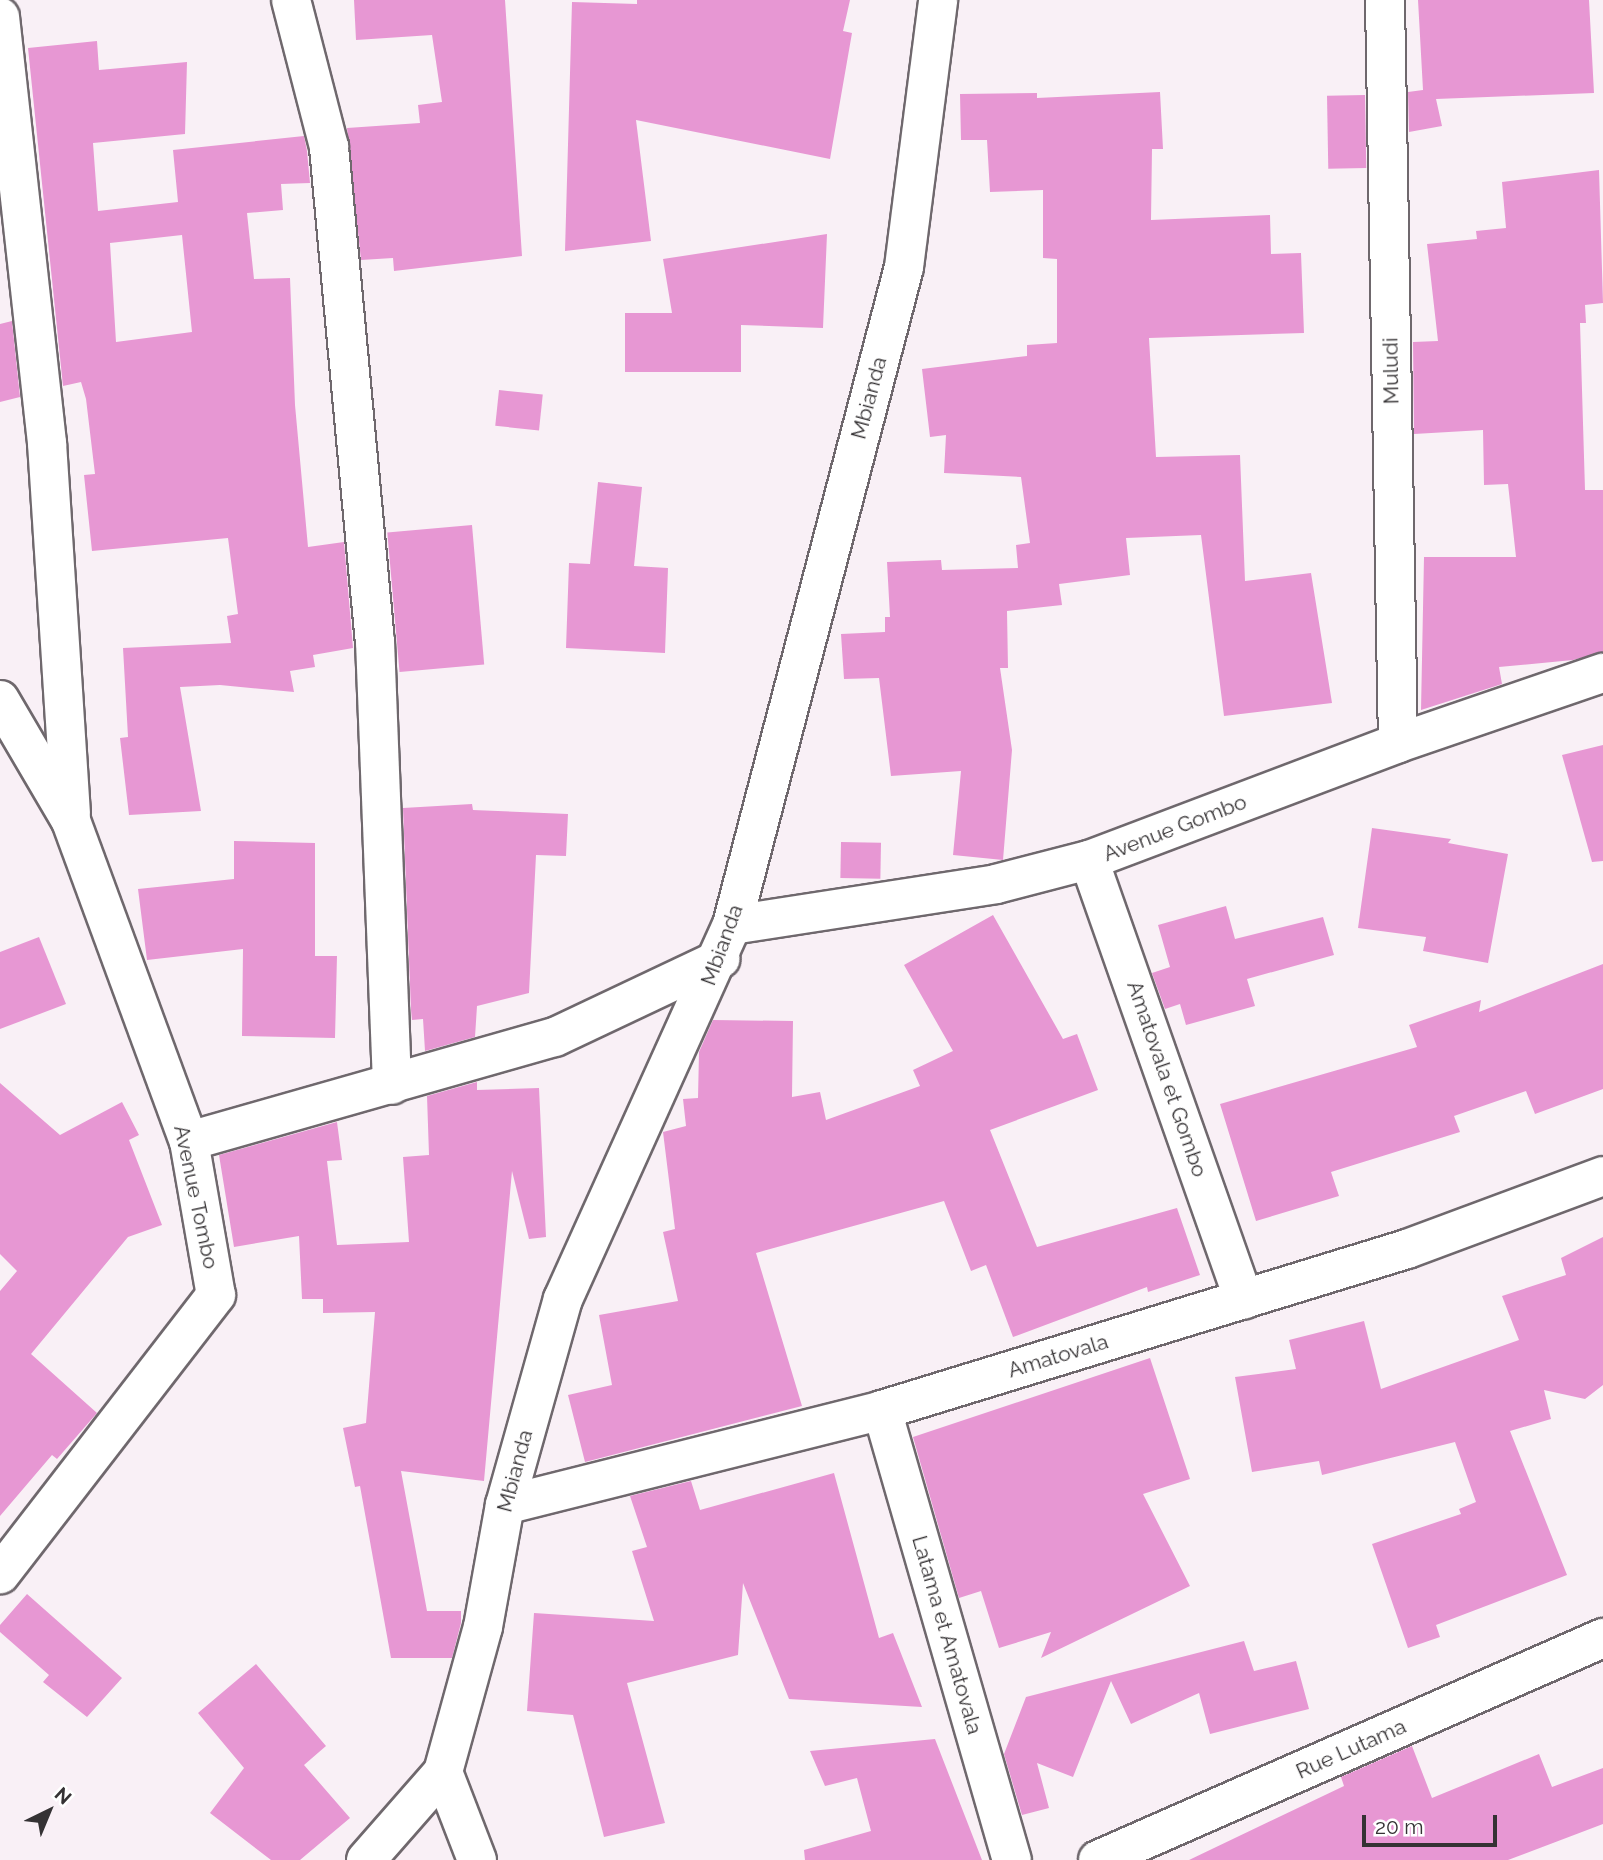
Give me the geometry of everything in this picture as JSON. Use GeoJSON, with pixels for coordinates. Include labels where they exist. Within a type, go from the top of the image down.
{"type":"FeatureCollection","features":[{"type":"Feature","properties":{"kind":"street"},"geometry":{"type":"LineString","coordinates":[[291,0],[292,19],[329,146],[332,174],[375,641],[391,1085]]}},
{"type":"Feature","properties":{"kind":"street","name":"Mbianda"},"geometry":{"type":"LineString","coordinates":[[443,1772],[483,1627],[505,1505],[563,1299],[726,942],[904,267],[938,0]]}},
{"type":"Feature","properties":{"kind":"street","name":"Muludi"},"geometry":{"type":"LineString","coordinates":[[1385,0],[1398,743]]}},
{"type":"Feature","properties":{"kind":"street"},"geometry":{"type":"LineString","coordinates":[[0,17],[47,443],[71,821]]}},
{"type":"Feature","properties":{"kind":"street","name":"Avenue Gombo"},"geometry":{"type":"LineString","coordinates":[[189,1141],[555,1037],[726,942],[996,884],[1089,860],[1398,743],[1603,673]]}},
{"type":"Feature","properties":{"kind":"street","name":"Avenue Tombo"},"geometry":{"type":"LineString","coordinates":[[0,700],[71,821],[189,1141],[216,1295],[0,1574]]}},
{"type":"Feature","properties":{"kind":"street","name":"Amatovala et Gombo"},"geometry":{"type":"LineString","coordinates":[[1089,860],[1244,1299]]}},
{"type":"Feature","properties":{"kind":"street","name":"Amatovala"},"geometry":{"type":"LineString","coordinates":[[505,1505],[881,1410],[1407,1249],[1603,1176]]}},
{"type":"Feature","properties":{"kind":"street","name":"Latama et Amatovala"},"geometry":{"type":"LineString","coordinates":[[881,1410],[1012,1860]]}},
{"type":"Feature","properties":{"kind":"street","name":"Rue Lutama"},"geometry":{"type":"LineString","coordinates":[[1098,1860],[1603,1638]]}},
{"type":"Feature","properties":{"kind":"street"},"geometry":{"type":"LineString","coordinates":[[366,1860],[443,1772],[477,1860]]}},
{"type":"Feature","properties":{"kind":"building"},"geometry":{"type":"Polygon","coordinates":[[[354,0],[505,0],[522,256],[394,271],[393,258],[361,260],[347,128],[420,123],[418,105],[442,102],[432,35],[356,40],[354,0]]]}},
{"type":"Feature","properties":{"kind":"building"},"geometry":{"type":"Polygon","coordinates":[[[637,0],[850,0],[843,31],[852,33],[830,159],[636,120],[651,241],[565,251],[572,2],[637,4],[637,0]]]}},
{"type":"Feature","properties":{"kind":"building"},"geometry":{"type":"Polygon","coordinates":[[[1418,0],[1589,0],[1594,93],[1436,99],[1442,126],[1409,132],[1408,92],[1423,90],[1418,0]]]}},
{"type":"Feature","properties":{"kind":"building"},"geometry":{"type":"Polygon","coordinates":[[[97,41],[99,70],[187,62],[185,134],[93,143],[98,211],[178,202],[173,150],[304,136],[310,183],[281,184],[283,210],[247,213],[254,279],[290,278],[295,405],[308,547],[344,542],[353,648],[313,655],[315,667],[290,671],[294,692],[220,685],[180,687],[201,811],[129,815],[120,738],[128,737],[123,648],[231,643],[227,616],[238,614],[228,538],[92,551],[84,475],[95,474],[86,399],[81,382],[63,386],[28,48],[97,41]],[[182,235],[110,243],[116,342],[192,332],[182,235]]]}},
{"type":"Feature","properties":{"kind":"building"},"geometry":{"type":"Polygon","coordinates":[[[1160,92],[1163,149],[1152,149],[1151,220],[1270,215],[1271,254],[1301,253],[1304,333],[1149,338],[1156,457],[1240,455],[1245,581],[1311,573],[1332,703],[1224,716],[1201,535],[1126,538],[1130,575],[1059,584],[1062,605],[1007,611],[1008,668],[1000,668],[1012,750],[1003,860],[953,855],[961,771],[891,776],[879,678],[844,679],[841,634],[885,632],[885,617],[890,617],[887,562],[941,560],[942,570],[1018,568],[1016,545],[1030,543],[1021,477],[944,473],[946,435],[930,437],[922,369],[1027,356],[1027,345],[1057,343],[1057,259],[1043,258],[1043,190],[990,192],[987,140],[961,140],[960,94],[1037,93],[1037,98],[1160,92]]]}},
{"type":"Feature","properties":{"kind":"building"},"geometry":{"type":"Polygon","coordinates":[[[1365,95],[1366,168],[1328,169],[1327,96],[1365,95]]]}},
{"type":"Feature","properties":{"kind":"building"},"geometry":{"type":"Polygon","coordinates":[[[1599,170],[1603,303],[1585,305],[1586,323],[1580,323],[1585,490],[1603,490],[1603,652],[1573,660],[1499,667],[1502,684],[1421,710],[1424,557],[1516,557],[1508,484],[1484,485],[1483,430],[1414,434],[1413,342],[1438,341],[1427,244],[1477,239],[1476,231],[1506,228],[1502,182],[1599,170]]]}},
{"type":"Feature","properties":{"kind":"building"},"geometry":{"type":"Polygon","coordinates":[[[827,234],[823,328],[741,325],[741,372],[625,372],[625,313],[672,313],[663,259],[827,234]]]}},
{"type":"Feature","properties":{"kind":"building"},"geometry":{"type":"Polygon","coordinates":[[[12,321],[20,397],[0,402],[0,324],[12,321]]]}},
{"type":"Feature","properties":{"kind":"building"},"geometry":{"type":"Polygon","coordinates":[[[499,390],[543,395],[539,430],[495,426],[499,390]]]}},
{"type":"Feature","properties":{"kind":"building"},"geometry":{"type":"Polygon","coordinates":[[[598,482],[642,487],[634,566],[668,568],[665,653],[566,648],[569,563],[590,564],[598,482]]]}},
{"type":"Feature","properties":{"kind":"building"},"geometry":{"type":"Polygon","coordinates":[[[472,525],[484,664],[400,672],[387,532],[472,525]]]}},
{"type":"Feature","properties":{"kind":"building"},"geometry":{"type":"Polygon","coordinates":[[[1603,745],[1603,861],[1592,862],[1562,755],[1603,745]]]}},
{"type":"Feature","properties":{"kind":"building"},"geometry":{"type":"Polygon","coordinates":[[[472,804],[473,810],[568,814],[566,856],[536,855],[529,993],[477,1006],[475,1037],[425,1051],[423,1019],[412,1020],[411,1010],[403,808],[472,804]]]}},
{"type":"Feature","properties":{"kind":"building"},"geometry":{"type":"Polygon","coordinates":[[[1372,828],[1451,839],[1448,843],[1508,854],[1488,963],[1423,951],[1426,937],[1358,928],[1372,828]]]}},
{"type":"Feature","properties":{"kind":"building"},"geometry":{"type":"Polygon","coordinates":[[[234,841],[315,843],[315,956],[337,956],[335,1038],[242,1036],[243,949],[147,960],[138,889],[234,879],[234,841]]]}},
{"type":"Feature","properties":{"kind":"building"},"geometry":{"type":"Polygon","coordinates":[[[841,842],[881,843],[880,879],[840,878],[841,842]]]}},
{"type":"Feature","properties":{"kind":"building"},"geometry":{"type":"Polygon","coordinates":[[[1226,906],[1235,939],[1323,917],[1334,955],[1247,979],[1255,1006],[1186,1025],[1180,1004],[1165,1009],[1152,973],[1170,967],[1158,925],[1226,906]]]}},
{"type":"Feature","properties":{"kind":"building"},"geometry":{"type":"Polygon","coordinates":[[[993,915],[1063,1039],[1077,1034],[1098,1090],[990,1130],[1037,1247],[1177,1208],[1200,1275],[1148,1292],[1147,1287],[1013,1337],[986,1265],[971,1271],[944,1201],[756,1253],[802,1406],[585,1462],[568,1395],[612,1385],[599,1315],[678,1301],[663,1232],[675,1229],[663,1132],[686,1126],[683,1099],[698,1098],[699,1052],[713,1020],[793,1021],[792,1097],[820,1092],[826,1120],[920,1086],[913,1070],[953,1051],[904,965],[993,915]]]}},
{"type":"Feature","properties":{"kind":"building"},"geometry":{"type":"Polygon","coordinates":[[[39,937],[66,1004],[0,1029],[0,952],[39,937]]]}},
{"type":"Feature","properties":{"kind":"building"},"geometry":{"type":"Polygon","coordinates":[[[1603,964],[1603,1089],[1535,1114],[1526,1091],[1454,1116],[1460,1132],[1331,1172],[1339,1196],[1256,1221],[1220,1104],[1417,1047],[1409,1025],[1481,1000],[1479,1012],[1603,964]]]}},
{"type":"Feature","properties":{"kind":"building"},"geometry":{"type":"Polygon","coordinates":[[[477,1082],[477,1090],[539,1088],[546,1237],[529,1239],[512,1171],[484,1481],[401,1471],[427,1611],[461,1611],[461,1623],[452,1658],[391,1658],[360,1486],[355,1487],[343,1428],[366,1423],[375,1312],[323,1313],[323,1299],[302,1299],[299,1236],[234,1247],[219,1155],[337,1122],[342,1160],[327,1161],[337,1245],[409,1242],[403,1157],[429,1155],[427,1096],[477,1082]]]}},
{"type":"Feature","properties":{"kind":"building"},"geometry":{"type":"Polygon","coordinates":[[[0,1083],[60,1135],[122,1102],[139,1135],[129,1140],[162,1225],[128,1237],[31,1354],[97,1413],[57,1459],[52,1455],[0,1516],[0,1291],[17,1271],[0,1254],[0,1083]]]}},
{"type":"Feature","properties":{"kind":"building"},"geometry":{"type":"Polygon","coordinates":[[[1603,1237],[1603,1385],[1585,1399],[1544,1390],[1551,1419],[1510,1431],[1567,1575],[1436,1625],[1440,1637],[1408,1648],[1372,1544],[1461,1514],[1459,1509],[1476,1502],[1455,1442],[1322,1475],[1319,1461],[1252,1472],[1235,1377],[1296,1369],[1289,1340],[1364,1321],[1381,1389],[1519,1340],[1502,1296],[1566,1275],[1561,1258],[1603,1237]]]}},
{"type":"Feature","properties":{"kind":"building"},"geometry":{"type":"Polygon","coordinates":[[[1150,1358],[1190,1479],[1143,1494],[1190,1586],[1041,1658],[1051,1632],[999,1648],[981,1591],[959,1598],[913,1437],[1150,1358]]]}},
{"type":"Feature","properties":{"kind":"building"},"geometry":{"type":"Polygon","coordinates":[[[834,1473],[879,1638],[893,1633],[922,1707],[789,1699],[743,1583],[738,1655],[627,1683],[665,1823],[604,1837],[573,1715],[527,1711],[534,1613],[654,1621],[632,1551],[647,1547],[630,1496],[691,1481],[700,1510],[834,1473]]]}},
{"type":"Feature","properties":{"kind":"building"},"geometry":{"type":"Polygon","coordinates":[[[27,1594],[122,1678],[87,1717],[43,1682],[49,1675],[0,1632],[0,1625],[27,1594]]]}},
{"type":"Feature","properties":{"kind":"building"},"geometry":{"type":"Polygon","coordinates":[[[1244,1641],[1254,1671],[1296,1661],[1309,1709],[1210,1734],[1199,1693],[1131,1724],[1111,1681],[1073,1777],[1037,1763],[1049,1808],[1022,1815],[1004,1754],[1026,1697],[1244,1641]]]}},
{"type":"Feature","properties":{"kind":"building"},"geometry":{"type":"Polygon","coordinates":[[[256,1664],[326,1746],[304,1765],[350,1818],[300,1860],[271,1860],[210,1813],[244,1768],[198,1713],[256,1664]]]}},
{"type":"Feature","properties":{"kind":"building"},"geometry":{"type":"Polygon","coordinates":[[[935,1739],[982,1860],[805,1860],[804,1850],[871,1831],[857,1778],[825,1786],[810,1751],[935,1739]]]}},
{"type":"Feature","properties":{"kind":"building"},"geometry":{"type":"Polygon","coordinates":[[[1412,1746],[1432,1798],[1539,1754],[1552,1787],[1603,1768],[1603,1824],[1508,1860],[1189,1860],[1344,1786],[1341,1777],[1412,1746]]]}}]}
